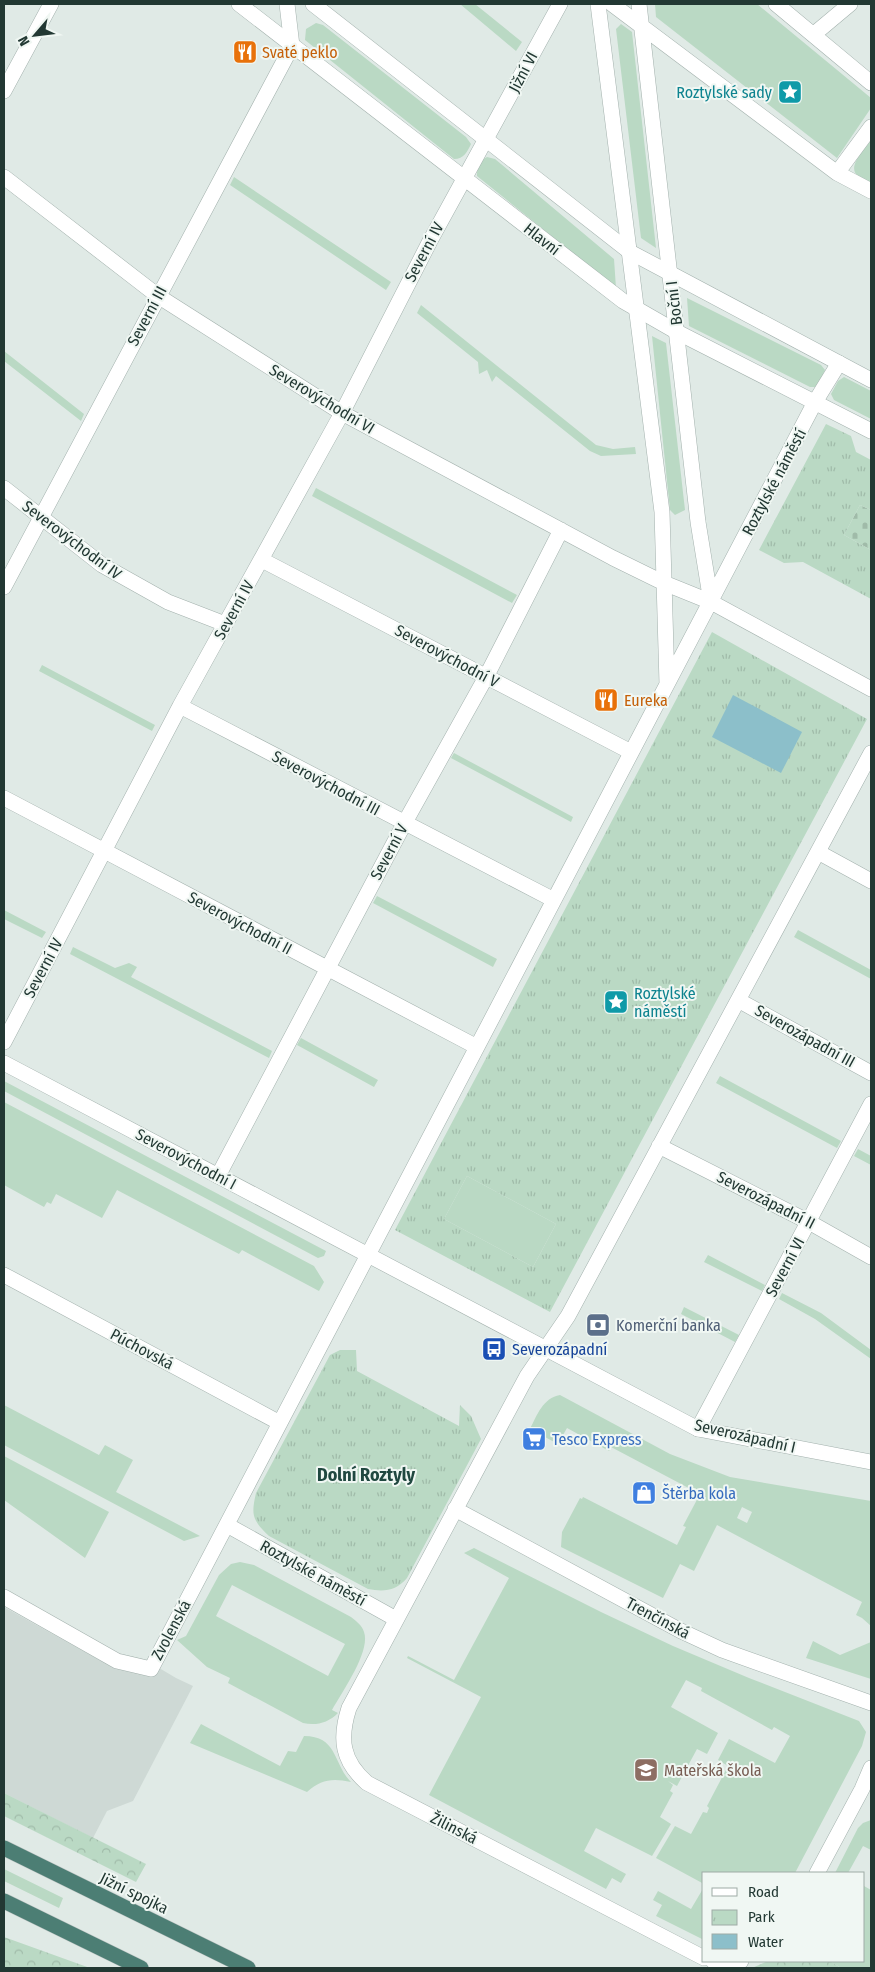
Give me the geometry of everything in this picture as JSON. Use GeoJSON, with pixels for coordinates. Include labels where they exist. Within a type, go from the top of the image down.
{"type":"FeatureCollection","features":[{"type":"Feature","properties":{"kind":"highway","name":"Jižní spojka"},"geometry":{"type":"LineString","coordinates":[[4,1848],[248,1968]]}},
{"type":"Feature","properties":{"kind":"highway"},"geometry":{"type":"LineString","coordinates":[[4,1900],[141,1968]]}},
{"type":"Feature","properties":{"kind":"street"},"geometry":{"type":"LineString","coordinates":[[4,91],[51,4]]}},
{"type":"Feature","properties":{"kind":"street","name":"Hlavní"},"geometry":{"type":"LineString","coordinates":[[239,4],[636,310],[871,431]]}},
{"type":"Feature","properties":{"kind":"street"},"geometry":{"type":"LineString","coordinates":[[287,4],[292,46]]}},
{"type":"Feature","properties":{"kind":"street"},"geometry":{"type":"LineString","coordinates":[[313,4],[630,252],[671,276],[871,379]]}},
{"type":"Feature","properties":{"kind":"street","name":"Jižní VI"},"geometry":{"type":"LineString","coordinates":[[463,178],[486,140],[560,4]]}},
{"type":"Feature","properties":{"kind":"street"},"geometry":{"type":"LineString","coordinates":[[598,4],[662,512],[664,582]]}},
{"type":"Feature","properties":{"kind":"street"},"geometry":{"type":"LineString","coordinates":[[612,4],[837,173],[871,191]]}},
{"type":"Feature","properties":{"kind":"street","name":"Boční I"},"geometry":{"type":"LineString","coordinates":[[639,4],[697,512],[711,602]]}},
{"type":"Feature","properties":{"kind":"street"},"geometry":{"type":"LineString","coordinates":[[776,4],[871,83]]}},
{"type":"Feature","properties":{"kind":"street"},"geometry":{"type":"LineString","coordinates":[[813,35],[850,4]]}},
{"type":"Feature","properties":{"kind":"street","name":"Severní III"},"geometry":{"type":"LineString","coordinates":[[4,587],[292,46]]}},
{"type":"Feature","properties":{"kind":"street"},"geometry":{"type":"LineString","coordinates":[[837,173],[871,127]]}},
{"type":"Feature","properties":{"kind":"street","name":"Severovýchodní VI"},"geometry":{"type":"LineString","coordinates":[[4,178],[158,296],[342,413],[613,558],[711,602]]}},
{"type":"Feature","properties":{"kind":"street","name":"Severní IV"},"geometry":{"type":"LineString","coordinates":[[4,1042],[180,706],[342,413],[463,178]]}},
{"type":"Feature","properties":{"kind":"street","name":"Roztylské náměstí"},"geometry":{"type":"LineString","coordinates":[[396,1619],[227,1525],[815,402],[839,363]]}},
{"type":"Feature","properties":{"kind":"street","name":"Severovýchodní IV"},"geometry":{"type":"LineString","coordinates":[[4,488],[102,565],[168,602],[225,624]]}},
{"type":"Feature","properties":{"kind":"street","name":"Severní V"},"geometry":{"type":"LineString","coordinates":[[218,1176],[326,969],[486,677],[561,530]]}},
{"type":"Feature","properties":{"kind":"street","name":"Severovýchodní V"},"geometry":{"type":"LineString","coordinates":[[262,560],[632,752]]}},
{"type":"Feature","properties":{"kind":"street","name":"Roztylské náměstí"},"geometry":{"type":"LineString","coordinates":[[664,582],[667,685]]}},
{"type":"Feature","properties":{"kind":"street"},"geometry":{"type":"LineString","coordinates":[[711,602],[871,689]]}},
{"type":"Feature","properties":{"kind":"street","name":"Severovýchodní III"},"geometry":{"type":"LineString","coordinates":[[180,706],[404,824],[554,900]]}},
{"type":"Feature","properties":{"kind":"street"},"geometry":{"type":"LineString","coordinates":[[396,1619],[527,1376],[568,1316],[871,755]]}},
{"type":"Feature","properties":{"kind":"street","name":"Severovýchodní II"},"geometry":{"type":"LineString","coordinates":[[4,798],[477,1047]]}},
{"type":"Feature","properties":{"kind":"street"},"geometry":{"type":"LineString","coordinates":[[818,852],[871,881]]}},
{"type":"Feature","properties":{"kind":"street","name":"Severozápadní III"},"geometry":{"type":"LineString","coordinates":[[738,1000],[871,1073]]}},
{"type":"Feature","properties":{"kind":"street","name":"Severovýchodní I"},"geometry":{"type":"LineString","coordinates":[[4,1063],[368,1255]]}},
{"type":"Feature","properties":{"kind":"street","name":"Severní VI"},"geometry":{"type":"LineString","coordinates":[[698,1429],[871,1104]]}},
{"type":"Feature","properties":{"kind":"street","name":"Severozápadní II"},"geometry":{"type":"LineString","coordinates":[[659,1146],[809,1222],[871,1257]]}},
{"type":"Feature","properties":{"kind":"street"},"geometry":{"type":"LineString","coordinates":[[368,1255],[545,1348]]}},
{"type":"Feature","properties":{"kind":"street","name":"Púchovská"},"geometry":{"type":"LineString","coordinates":[[4,1275],[280,1423]]}},
{"type":"Feature","properties":{"kind":"street","name":"Severozápadní I"},"geometry":{"type":"LineString","coordinates":[[545,1348],[698,1429],[871,1462]]}},
{"type":"Feature","properties":{"kind":"street","name":"Trenčínská"},"geometry":{"type":"LineString","coordinates":[[455,1509],[681,1632],[722,1650],[871,1703]]}},
{"type":"Feature","properties":{"kind":"street","name":"Zvolenská"},"geometry":{"type":"LineString","coordinates":[[4,1597],[117,1661],[151,1669],[227,1525]]}},
{"type":"Feature","properties":{"kind":"street","name":"Žilinská"},"geometry":{"type":"LineString","coordinates":[[396,1619],[349,1708],[343,1726],[344,1746],[348,1761],[355,1773],[367,1783],[702,1957]]}},
{"type":"Feature","properties":{"kind":"street"},"geometry":{"type":"LineString","coordinates":[[818,1872],[867,1792],[871,1768]]}},
{"type":"Feature","properties":{"kind":"street"},"geometry":{"type":"LineString","coordinates":[[718,1962],[732,1962]]}},
{"type":"Feature","properties":{"kind":"shaded area"},"geometry":{"type":"Polygon","coordinates":[[[4,1607],[101,1661],[118,1653],[144,1659],[193,1686],[133,1801],[107,1811],[93,1838],[4,1793],[4,1607]]]}},
{"type":"Feature","properties":{"kind":"green space"},"geometry":{"type":"Polygon","coordinates":[[[460,4],[475,4],[522,42],[516,51],[460,4]]]}},
{"type":"Feature","properties":{"kind":"green space"},"geometry":{"type":"Polygon","coordinates":[[[655,4],[757,4],[871,98],[871,108],[837,158],[656,17],[655,4]]]}},
{"type":"Feature","properties":{"kind":"green space"},"geometry":{"type":"Polygon","coordinates":[[[316,23],[323,25],[466,137],[471,144],[465,154],[460,158],[454,159],[305,40],[306,29],[316,23]]]}},
{"type":"Feature","properties":{"kind":"green space"},"geometry":{"type":"Polygon","coordinates":[[[621,24],[632,32],[656,248],[641,238],[616,29],[621,24]]]}},
{"type":"Feature","properties":{"kind":"green space"},"geometry":{"type":"Polygon","coordinates":[[[871,140],[871,182],[857,175],[854,167],[858,157],[871,140]]]}},
{"type":"Feature","properties":{"kind":"green space"},"geometry":{"type":"Polygon","coordinates":[[[487,157],[495,159],[614,259],[616,288],[477,176],[479,165],[487,157]]]}},
{"type":"Feature","properties":{"kind":"green space"},"geometry":{"type":"Polygon","coordinates":[[[234,177],[391,282],[386,290],[230,185],[234,177]]]}},
{"type":"Feature","properties":{"kind":"green space"},"geometry":{"type":"Polygon","coordinates":[[[687,298],[821,365],[825,370],[817,387],[810,387],[689,326],[687,298]]]}},
{"type":"Feature","properties":{"kind":"green space"},"geometry":{"type":"Polygon","coordinates":[[[421,305],[596,445],[613,449],[635,447],[636,454],[601,456],[590,451],[496,376],[492,382],[487,370],[479,374],[478,362],[417,313],[421,305]]]}},
{"type":"Feature","properties":{"kind":"green space"},"geometry":{"type":"Polygon","coordinates":[[[652,336],[666,343],[685,510],[675,515],[670,510],[652,336]]]}},
{"type":"Feature","properties":{"kind":"green space"},"geometry":{"type":"Polygon","coordinates":[[[4,351],[84,414],[81,421],[4,361],[4,351]]]}},
{"type":"Feature","properties":{"kind":"green space"},"geometry":{"type":"Polygon","coordinates":[[[844,377],[871,391],[871,419],[834,400],[831,394],[838,381],[844,377]]]}},
{"type":"Feature","properties":{"kind":"green space"},"geometry":{"type":"Polygon","coordinates":[[[826,424],[851,436],[856,452],[871,460],[871,510],[860,505],[844,535],[871,550],[871,599],[803,562],[784,563],[759,550],[826,424]]]}},
{"type":"Feature","properties":{"kind":"green space"},"geometry":{"type":"Polygon","coordinates":[[[316,488],[517,595],[512,603],[312,496],[316,488]]]}},
{"type":"Feature","properties":{"kind":"green space"},"geometry":{"type":"Polygon","coordinates":[[[860,505],[871,510],[871,550],[844,535],[860,505]]]}},
{"type":"Feature","properties":{"kind":"green space"},"geometry":{"type":"Polygon","coordinates":[[[712,632],[867,719],[550,1312],[395,1230],[712,632]],[[467,1176],[444,1219],[533,1267],[556,1224],[467,1176]]]}},
{"type":"Feature","properties":{"kind":"green space"},"geometry":{"type":"Polygon","coordinates":[[[42,665],[155,725],[152,731],[39,671],[42,665]]]}},
{"type":"Feature","properties":{"kind":"green space"},"geometry":{"type":"Polygon","coordinates":[[[454,753],[573,817],[571,822],[451,758],[454,753]]]}},
{"type":"Feature","properties":{"kind":"green space"},"geometry":{"type":"Polygon","coordinates":[[[377,896],[497,959],[493,967],[373,903],[377,896]]]}},
{"type":"Feature","properties":{"kind":"green space"},"geometry":{"type":"Polygon","coordinates":[[[4,910],[46,932],[42,938],[4,919],[4,910]]]}},
{"type":"Feature","properties":{"kind":"green space"},"geometry":{"type":"Polygon","coordinates":[[[798,930],[871,970],[871,979],[794,937],[798,930]]]}},
{"type":"Feature","properties":{"kind":"green space"},"geometry":{"type":"Polygon","coordinates":[[[73,947],[115,968],[129,963],[137,967],[131,977],[272,1051],[269,1058],[70,954],[73,947]]]}},
{"type":"Feature","properties":{"kind":"green space"},"geometry":{"type":"Polygon","coordinates":[[[301,1038],[378,1080],[374,1087],[297,1045],[301,1038]]]}},
{"type":"Feature","properties":{"kind":"green space"},"geometry":{"type":"Polygon","coordinates":[[[720,1076],[841,1141],[837,1148],[716,1083],[720,1076]]]}},
{"type":"Feature","properties":{"kind":"green space"},"geometry":{"type":"Polygon","coordinates":[[[4,1081],[326,1251],[324,1256],[318,1258],[4,1091],[4,1081]]]}},
{"type":"Feature","properties":{"kind":"green space"},"geometry":{"type":"Polygon","coordinates":[[[4,1102],[314,1266],[324,1282],[319,1291],[242,1250],[239,1254],[117,1190],[102,1218],[56,1194],[51,1204],[47,1202],[44,1207],[4,1185],[4,1102]]]}},
{"type":"Feature","properties":{"kind":"green space"},"geometry":{"type":"Polygon","coordinates":[[[858,1149],[871,1156],[871,1165],[854,1156],[858,1149]]]}},
{"type":"Feature","properties":{"kind":"green space"},"geometry":{"type":"Polygon","coordinates":[[[467,1176],[556,1224],[533,1267],[444,1219],[467,1176]]]}},
{"type":"Feature","properties":{"kind":"green space"},"geometry":{"type":"Polygon","coordinates":[[[708,1255],[765,1285],[762,1291],[704,1262],[708,1255]]]}},
{"type":"Feature","properties":{"kind":"green space"},"geometry":{"type":"Polygon","coordinates":[[[782,1293],[821,1313],[871,1350],[871,1359],[815,1319],[779,1299],[782,1293]]]}},
{"type":"Feature","properties":{"kind":"green space"},"geometry":{"type":"Polygon","coordinates":[[[684,1307],[739,1335],[735,1342],[681,1314],[684,1307]]]}},
{"type":"Feature","properties":{"kind":"green space"},"geometry":{"type":"Polygon","coordinates":[[[340,1350],[356,1350],[357,1371],[459,1426],[460,1405],[471,1416],[481,1439],[407,1578],[399,1586],[389,1590],[368,1589],[269,1536],[259,1526],[254,1517],[256,1493],[330,1355],[340,1350]]]}},
{"type":"Feature","properties":{"kind":"green space"},"geometry":{"type":"Polygon","coordinates":[[[560,1395],[670,1454],[730,1477],[871,1501],[871,1626],[856,1615],[862,1602],[717,1525],[694,1571],[680,1564],[663,1598],[561,1547],[562,1532],[580,1498],[582,1499],[583,1497],[677,1545],[686,1527],[683,1526],[700,1494],[611,1447],[609,1451],[567,1428],[558,1444],[530,1429],[541,1408],[554,1397],[560,1395]],[[742,1507],[737,1518],[747,1523],[752,1512],[742,1507]]]}},
{"type":"Feature","properties":{"kind":"green space"},"geometry":{"type":"Polygon","coordinates":[[[4,1405],[99,1455],[105,1445],[133,1460],[116,1492],[200,1536],[184,1541],[4,1445],[4,1405]]]}},
{"type":"Feature","properties":{"kind":"green space"},"geometry":{"type":"Polygon","coordinates":[[[4,1456],[109,1512],[85,1558],[4,1500],[4,1456]]]}},
{"type":"Feature","properties":{"kind":"green space","name":"Mateřská škola"},"geometry":{"type":"Polygon","coordinates":[[[474,1548],[673,1646],[859,1721],[866,1732],[862,1746],[796,1872],[702,1872],[702,1883],[656,1858],[675,1826],[691,1834],[703,1812],[707,1813],[709,1808],[707,1806],[728,1766],[718,1760],[729,1739],[775,1763],[790,1736],[774,1727],[772,1730],[701,1691],[702,1688],[686,1680],[671,1707],[718,1733],[707,1754],[697,1749],[677,1786],[668,1781],[673,1785],[670,1791],[673,1793],[660,1817],[671,1824],[652,1856],[596,1828],[584,1851],[626,1874],[621,1883],[612,1878],[606,1889],[429,1795],[481,1697],[407,1658],[408,1656],[454,1680],[509,1578],[464,1553],[474,1548]]]}},
{"type":"Feature","properties":{"kind":"green space"},"geometry":{"type":"Polygon","coordinates":[[[240,1562],[254,1565],[351,1617],[362,1627],[365,1640],[360,1660],[332,1710],[338,1713],[330,1719],[317,1724],[303,1723],[228,1683],[230,1678],[207,1667],[177,1640],[186,1636],[219,1575],[231,1564],[240,1562]],[[232,1585],[216,1616],[328,1676],[345,1644],[232,1585]]]}},
{"type":"Feature","properties":{"kind":"green space"},"geometry":{"type":"Polygon","coordinates":[[[813,1641],[840,1655],[871,1642],[871,1679],[806,1658],[813,1641]]]}},
{"type":"Feature","properties":{"kind":"green space"},"geometry":{"type":"Polygon","coordinates":[[[201,1724],[280,1766],[288,1751],[296,1752],[304,1736],[315,1737],[323,1741],[334,1752],[345,1775],[351,1782],[338,1780],[322,1782],[307,1792],[190,1743],[201,1724]]]}},
{"type":"Feature","properties":{"kind":"green space"},"geometry":{"type":"Polygon","coordinates":[[[4,1793],[146,1864],[136,1882],[4,1816],[4,1793]]]}},
{"type":"Feature","properties":{"kind":"green space"},"geometry":{"type":"Polygon","coordinates":[[[871,1820],[871,1850],[863,1846],[849,1872],[836,1872],[858,1828],[863,1823],[871,1820]]]}},
{"type":"Feature","properties":{"kind":"green space"},"geometry":{"type":"Polygon","coordinates":[[[4,1869],[63,1898],[59,1908],[4,1881],[4,1869]]]}},
{"type":"Feature","properties":{"kind":"green space"},"geometry":{"type":"Polygon","coordinates":[[[865,1887],[871,1890],[871,1968],[841,1968],[832,1962],[865,1962],[865,1887]]]}},
{"type":"Feature","properties":{"kind":"green space"},"geometry":{"type":"Polygon","coordinates":[[[702,1890],[702,1939],[656,1916],[662,1905],[653,1900],[658,1891],[691,1909],[702,1890]]]}},
{"type":"Feature","properties":{"kind":"green space"},"geometry":{"type":"Polygon","coordinates":[[[4,1937],[90,1968],[4,1968],[4,1937]]]}},
{"type":"Feature","properties":{"kind":"green space"},"geometry":{"type":"Polygon","coordinates":[[[766,1962],[832,1962],[841,1968],[752,1968],[766,1962]]]}},
{"type":"Feature","properties":{"kind":"water"},"geometry":{"type":"Polygon","coordinates":[[[733,695],[802,732],[781,773],[712,737],[733,695]]]}},
{"type":"Feature","properties":{"kind":"place","name":"Svaté peklo"},"geometry":{"type":"Point","coordinates":[245,52]}},
{"type":"Feature","properties":{"kind":"place","name":"Roztylské sady"},"geometry":{"type":"Point","coordinates":[790,92]}},
{"type":"Feature","properties":{"kind":"place","name":"Eureka"},"geometry":{"type":"Point","coordinates":[606,700]}},
{"type":"Feature","properties":{"kind":"place","name":"Roztylské náměstí"},"geometry":{"type":"Point","coordinates":[616,1002]}},
{"type":"Feature","properties":{"kind":"place","name":"Komerční banka"},"geometry":{"type":"Point","coordinates":[598,1325]}},
{"type":"Feature","properties":{"kind":"place","name":"Severozápadní"},"geometry":{"type":"Point","coordinates":[494,1349]}},
{"type":"Feature","properties":{"kind":"place","name":"Tesco Express"},"geometry":{"type":"Point","coordinates":[534,1439]}},
{"type":"Feature","properties":{"kind":"place","name":"Štěrba kola"},"geometry":{"type":"Point","coordinates":[644,1493]}},
{"type":"Feature","properties":{"kind":"place","name":"Mateřská škola"},"geometry":{"type":"Point","coordinates":[646,1770]}},
{"type":"Feature","properties":{"kind":"district","name":"Dolní Roztyly"},"geometry":{"type":"Point","coordinates":[366,1475]}}]}
